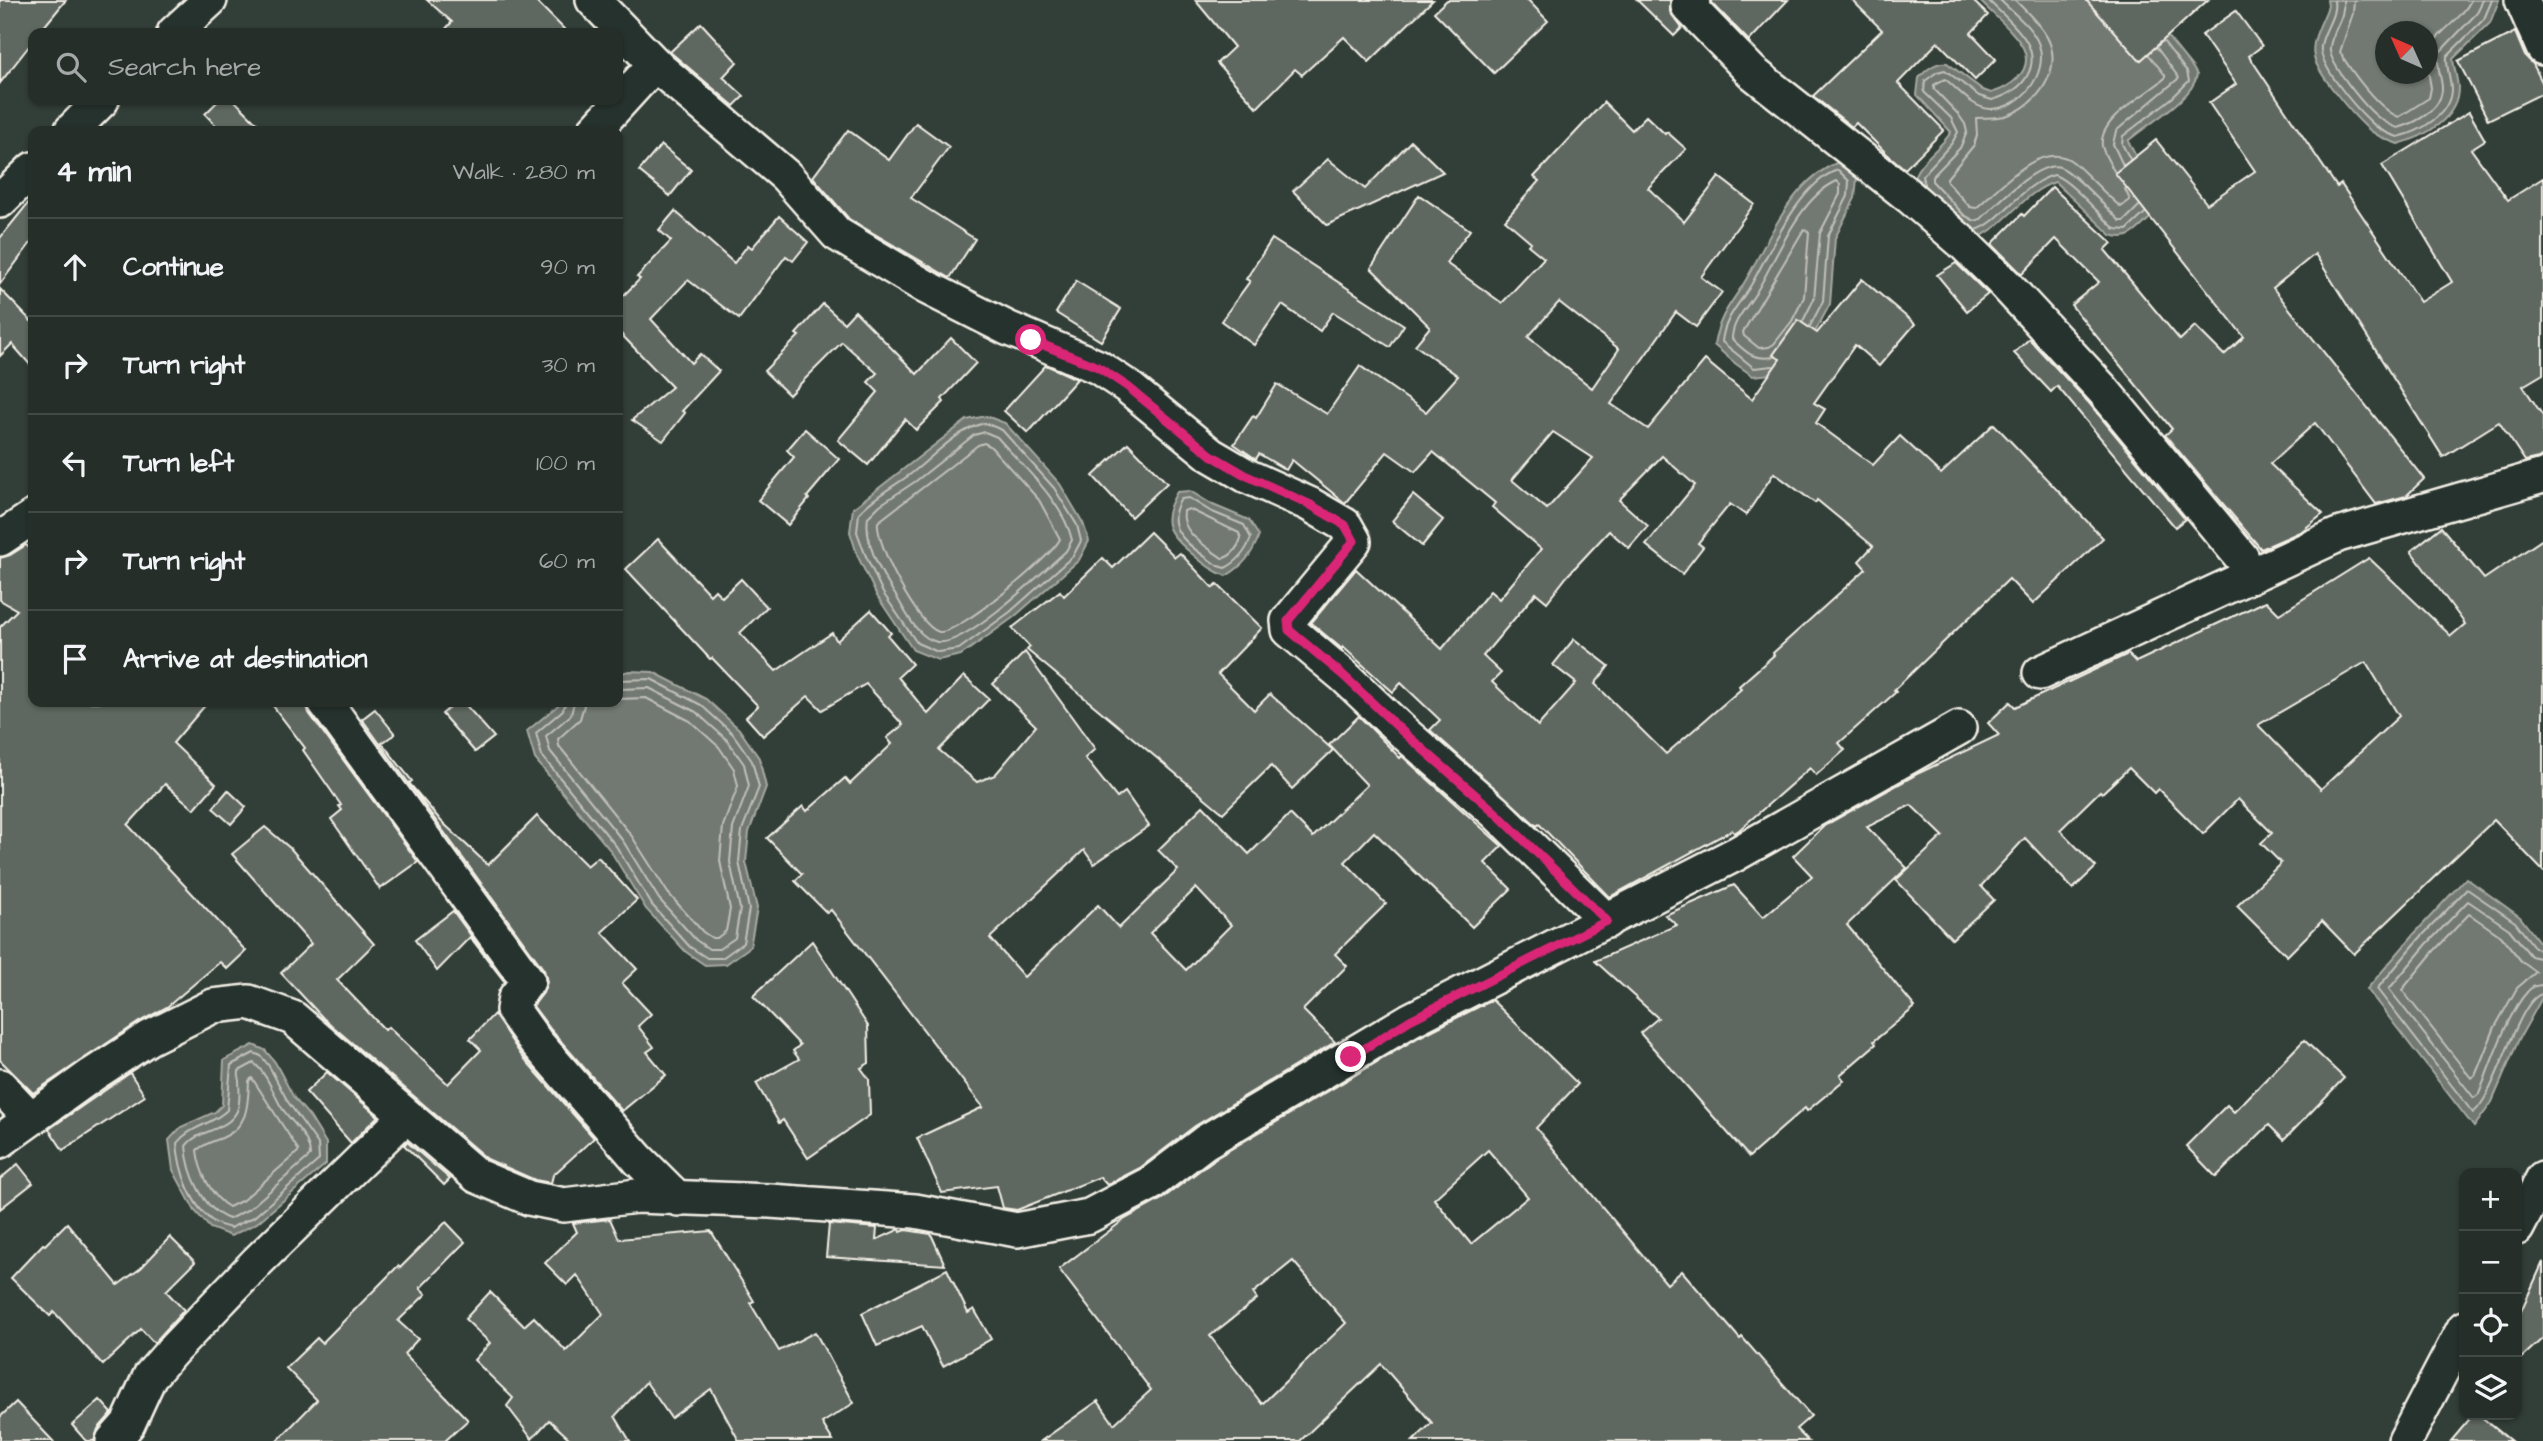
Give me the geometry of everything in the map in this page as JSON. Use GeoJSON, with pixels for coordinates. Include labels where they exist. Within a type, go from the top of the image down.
{"type":"FeatureCollection","features":[{"type":"Feature","properties":{"kind":"street"},"geometry":{"type":"LineString","coordinates":[[179,28],[210,0]]}},
{"type":"Feature","properties":{"kind":"street"},"geometry":{"type":"LineString","coordinates":[[593,0],[620,28]]}},
{"type":"Feature","properties":{"kind":"street"},"geometry":{"type":"LineString","coordinates":[[1693,0],[1688,6],[1752,72],[1910,197],[1962,242],[2017,296],[2103,390],[2242,558]]}},
{"type":"Feature","properties":{"kind":"street"},"geometry":{"type":"LineString","coordinates":[[2522,0],[2543,48]]}},
{"type":"Feature","properties":{"kind":"street"},"geometry":{"type":"LineString","coordinates":[[623,31],[655,64],[786,176],[837,234],[926,287],[1007,328],[1098,367],[1137,394],[1211,455],[1345,525],[1354,541],[1288,621],[1289,630],[1336,668],[1403,732],[1495,812],[1607,921]]}},
{"type":"Feature","properties":{"kind":"street"},"geometry":{"type":"LineString","coordinates":[[623,99],[655,64]]}},
{"type":"Feature","properties":{"kind":"street"},"geometry":{"type":"LineString","coordinates":[[76,126],[97,105]]}},
{"type":"Feature","properties":{"kind":"street"},"geometry":{"type":"LineString","coordinates":[[599,126],[618,105]]}},
{"type":"Feature","properties":{"kind":"street"},"geometry":{"type":"LineString","coordinates":[[0,201],[28,174]]}},
{"type":"Feature","properties":{"kind":"street"},"geometry":{"type":"LineString","coordinates":[[2040,673],[2338,535],[2543,476]]}},
{"type":"Feature","properties":{"kind":"street"},"geometry":{"type":"LineString","coordinates":[[0,539],[28,520]]}},
{"type":"Feature","properties":{"kind":"street"},"geometry":{"type":"LineString","coordinates":[[329,707],[528,981],[515,998],[513,1010],[536,1042],[638,1159],[678,1199]]}},
{"type":"Feature","properties":{"kind":"street"},"geometry":{"type":"LineString","coordinates":[[0,1141],[149,1038],[213,1006],[249,1002],[293,1018],[477,1176],[529,1198],[564,1205],[638,1196],[770,1201],[915,1211],[1017,1230],[1089,1216],[1150,1184],[1205,1142],[1410,1020],[1736,854],[1959,728]]}},
{"type":"Feature","properties":{"kind":"street"},"geometry":{"type":"LineString","coordinates":[[0,1086],[30,1118]]}},
{"type":"Feature","properties":{"kind":"street"},"geometry":{"type":"LineString","coordinates":[[113,1441],[128,1424],[150,1377],[173,1350],[258,1261],[406,1116]]}},
{"type":"Feature","properties":{"kind":"street"},"geometry":{"type":"LineString","coordinates":[[2522,1218],[2543,1178]]}},
{"type":"Feature","properties":{"kind":"street"},"geometry":{"type":"LineString","coordinates":[[2405,1441],[2459,1338]]}},
{"type":"Feature","properties":{"kind":"water"},"geometry":{"type":"Polygon","coordinates":[[[1979,0],[2138,0],[2193,68],[2197,75],[2187,93],[2128,141],[2138,160],[2151,217],[2129,236],[2111,235],[2055,182],[2034,193],[1979,237],[1913,182],[1919,168],[1951,132],[1917,95],[1919,78],[1935,65],[1947,63],[1991,93],[2012,83],[2025,65],[2026,58],[2021,44],[1979,0]]]}},
{"type":"Feature","properties":{"kind":"water"},"geometry":{"type":"Polygon","coordinates":[[[2327,0],[2499,0],[2490,23],[2453,59],[2458,87],[2457,98],[2447,117],[2429,131],[2398,144],[2380,137],[2365,126],[2321,73],[2313,51],[2328,6],[2327,0]]]}},
{"type":"Feature","properties":{"kind":"water"},"geometry":{"type":"Polygon","coordinates":[[[1839,162],[1857,178],[1855,198],[1835,238],[1830,304],[1814,334],[1780,373],[1753,376],[1714,345],[1720,324],[1795,196],[1822,170],[1839,162]]]}},
{"type":"Feature","properties":{"kind":"water"},"geometry":{"type":"Polygon","coordinates":[[[986,416],[1005,423],[1060,484],[1083,523],[1089,541],[1079,560],[1014,617],[961,655],[938,660],[913,650],[877,596],[858,557],[850,532],[853,508],[967,420],[986,416]]]}},
{"type":"Feature","properties":{"kind":"water"},"geometry":{"type":"Polygon","coordinates":[[[1190,491],[1213,505],[1249,520],[1259,536],[1246,559],[1226,576],[1203,563],[1182,545],[1168,525],[1168,511],[1177,492],[1190,491]]]}},
{"type":"Feature","properties":{"kind":"water"},"geometry":{"type":"Polygon","coordinates":[[[653,672],[706,699],[739,729],[759,758],[766,787],[749,832],[746,862],[757,908],[750,947],[726,964],[705,965],[686,952],[646,909],[610,850],[535,759],[527,731],[556,707],[623,707],[623,673],[653,672]]]}},
{"type":"Feature","properties":{"kind":"water"},"geometry":{"type":"Polygon","coordinates":[[[2466,878],[2520,917],[2543,947],[2543,996],[2519,1039],[2492,1102],[2474,1127],[2367,989],[2466,878]]]}},
{"type":"Feature","properties":{"kind":"water"},"geometry":{"type":"Polygon","coordinates":[[[253,1045],[265,1050],[275,1062],[294,1098],[326,1143],[326,1164],[257,1223],[231,1236],[210,1228],[195,1211],[173,1170],[169,1140],[181,1127],[215,1112],[222,1105],[224,1060],[253,1045]]]}},
{"type":"Feature","properties":{"kind":"building"},"geometry":{"type":"Polygon","coordinates":[[[0,0],[66,0],[43,28],[28,28],[28,47],[0,83],[0,0]]]}},
{"type":"Feature","properties":{"kind":"building"},"geometry":{"type":"Polygon","coordinates":[[[427,0],[535,0],[563,28],[447,28],[452,22],[427,0]]]}},
{"type":"Feature","properties":{"kind":"building"},"geometry":{"type":"Polygon","coordinates":[[[1195,0],[1433,0],[1369,62],[1344,37],[1302,75],[1295,69],[1257,108],[1217,63],[1234,47],[1195,0]]]}},
{"type":"Feature","properties":{"kind":"building"},"geometry":{"type":"Polygon","coordinates":[[[1447,0],[1528,0],[1548,21],[1494,73],[1434,12],[1447,0]]]}},
{"type":"Feature","properties":{"kind":"building"},"geometry":{"type":"Polygon","coordinates":[[[1637,0],[1670,0],[1670,12],[1682,28],[1674,36],[1637,0]]]}},
{"type":"Feature","properties":{"kind":"building"},"geometry":{"type":"Polygon","coordinates":[[[1712,0],[1788,0],[1749,41],[1712,0]]]}},
{"type":"Feature","properties":{"kind":"building"},"geometry":{"type":"Polygon","coordinates":[[[1852,0],[1972,0],[1988,15],[1971,33],[1996,59],[1975,80],[1938,42],[1898,83],[1944,130],[1905,169],[1856,123],[1852,127],[1813,96],[1882,30],[1852,0]]]}},
{"type":"Feature","properties":{"kind":"building"},"geometry":{"type":"Polygon","coordinates":[[[2086,0],[2208,0],[2140,61],[2086,0]]]}},
{"type":"Feature","properties":{"kind":"building"},"geometry":{"type":"Polygon","coordinates":[[[2236,11],[2262,46],[2249,56],[2337,187],[2341,184],[2420,302],[2452,282],[2382,165],[2469,112],[2485,140],[2471,149],[2508,200],[2543,178],[2543,374],[2523,386],[2543,416],[2543,457],[2525,461],[2499,422],[2443,457],[2315,254],[2273,288],[2424,479],[2406,496],[2376,504],[2315,423],[2270,464],[2323,514],[2302,531],[2261,549],[2165,435],[2172,429],[2071,305],[2099,282],[2056,239],[2022,274],[1992,244],[2052,187],[2112,243],[2105,250],[2180,340],[2195,326],[2224,355],[2244,337],[2115,173],[2156,140],[2207,204],[2255,171],[2209,103],[2236,84],[2202,35],[2236,11]]]}},
{"type":"Feature","properties":{"kind":"building"},"geometry":{"type":"Polygon","coordinates":[[[701,23],[737,62],[723,77],[744,96],[734,106],[670,52],[701,23]]]}},
{"type":"Feature","properties":{"kind":"building"},"geometry":{"type":"Polygon","coordinates":[[[2515,32],[2525,56],[2533,64],[2543,84],[2543,93],[2488,120],[2458,61],[2515,32]]]}},
{"type":"Feature","properties":{"kind":"building"},"geometry":{"type":"Polygon","coordinates":[[[1604,102],[1632,130],[1646,116],[1686,149],[1648,188],[1684,222],[1719,177],[1754,204],[1701,277],[1722,292],[1696,327],[1676,312],[1611,404],[1648,429],[1705,360],[1752,399],[1780,359],[1773,355],[1798,320],[1817,333],[1862,279],[1915,324],[1879,366],[1855,345],[1814,403],[1825,409],[1816,423],[1873,465],[1900,436],[1941,474],[1994,424],[2103,538],[2033,604],[2009,579],[1894,690],[1896,692],[1839,743],[1845,750],[1816,775],[1810,768],[1739,830],[1734,833],[1732,830],[1610,897],[1539,824],[1537,826],[1430,730],[1440,720],[1401,683],[1393,692],[1343,647],[1342,649],[1311,623],[1356,569],[1442,649],[1490,591],[1499,599],[1541,549],[1492,507],[1495,503],[1433,452],[1415,472],[1387,452],[1345,503],[1292,460],[1286,470],[1259,454],[1256,459],[1234,444],[1253,416],[1256,418],[1277,384],[1327,414],[1360,366],[1426,412],[1458,376],[1415,345],[1430,327],[1371,268],[1419,195],[1470,230],[1446,263],[1502,303],[1544,258],[1528,245],[1531,242],[1505,220],[1539,181],[1534,177],[1604,102]],[[1559,302],[1528,337],[1592,388],[1619,349],[1559,302]],[[1553,432],[1512,480],[1547,509],[1593,458],[1553,432]],[[1662,456],[1619,500],[1648,526],[1629,548],[1609,531],[1547,602],[1536,593],[1483,656],[1501,673],[1492,682],[1538,726],[1576,683],[1553,665],[1574,639],[1609,666],[1595,684],[1666,754],[1741,689],[1739,686],[1774,655],[1773,653],[1866,569],[1859,561],[1873,546],[1817,500],[1815,503],[1774,473],[1746,515],[1730,504],[1698,543],[1703,547],[1682,574],[1646,545],[1695,485],[1662,456]]]}},
{"type":"Feature","properties":{"kind":"building"},"geometry":{"type":"Polygon","coordinates":[[[214,105],[239,105],[260,126],[216,126],[205,114],[214,105]]]}},
{"type":"Feature","properties":{"kind":"building"},"geometry":{"type":"Polygon","coordinates":[[[916,123],[949,147],[911,198],[975,239],[950,278],[849,219],[813,177],[848,130],[889,160],[916,123]]]}},
{"type":"Feature","properties":{"kind":"building"},"geometry":{"type":"Polygon","coordinates":[[[1411,141],[1443,172],[1327,225],[1293,191],[1328,159],[1365,189],[1411,141]]]}},
{"type":"Feature","properties":{"kind":"building"},"geometry":{"type":"Polygon","coordinates":[[[661,145],[691,170],[670,196],[639,171],[661,145]]]}},
{"type":"Feature","properties":{"kind":"building"},"geometry":{"type":"Polygon","coordinates":[[[28,203],[28,247],[0,284],[0,238],[28,203]]]}},
{"type":"Feature","properties":{"kind":"building"},"geometry":{"type":"Polygon","coordinates":[[[675,211],[734,263],[748,245],[752,248],[779,216],[808,242],[793,261],[786,256],[739,319],[688,280],[651,319],[691,363],[700,354],[719,371],[682,411],[685,413],[663,441],[632,420],[672,387],[623,336],[623,296],[671,241],[659,230],[675,211]]]}},
{"type":"Feature","properties":{"kind":"building"},"geometry":{"type":"Polygon","coordinates":[[[1272,239],[1404,325],[1390,347],[1333,312],[1320,331],[1282,305],[1254,345],[1221,321],[1250,281],[1246,279],[1272,239]]]}},
{"type":"Feature","properties":{"kind":"building"},"geometry":{"type":"Polygon","coordinates":[[[1956,263],[1988,294],[1967,311],[1937,275],[1956,263]]]}},
{"type":"Feature","properties":{"kind":"building"},"geometry":{"type":"Polygon","coordinates":[[[1076,281],[1121,309],[1101,341],[1056,313],[1076,281]]]}},
{"type":"Feature","properties":{"kind":"building"},"geometry":{"type":"Polygon","coordinates":[[[0,289],[28,318],[28,362],[12,344],[0,356],[0,289]]]}},
{"type":"Feature","properties":{"kind":"building"},"geometry":{"type":"Polygon","coordinates":[[[823,304],[844,323],[855,311],[917,374],[951,338],[976,363],[942,399],[944,402],[916,430],[905,419],[868,465],[838,440],[878,392],[868,382],[877,373],[842,342],[789,395],[764,371],[799,336],[796,334],[823,304]]]}},
{"type":"Feature","properties":{"kind":"building"},"geometry":{"type":"Polygon","coordinates":[[[2029,339],[2089,403],[2185,519],[2175,527],[2057,386],[2051,392],[2014,353],[2029,339]]]}},
{"type":"Feature","properties":{"kind":"building"},"geometry":{"type":"Polygon","coordinates":[[[1046,365],[1077,379],[1028,433],[1004,411],[1046,365]]]}},
{"type":"Feature","properties":{"kind":"building"},"geometry":{"type":"Polygon","coordinates":[[[805,429],[839,459],[788,525],[758,500],[794,457],[787,450],[805,429]]]}},
{"type":"Feature","properties":{"kind":"building"},"geometry":{"type":"Polygon","coordinates":[[[1128,443],[1167,483],[1131,517],[1093,476],[1128,443]]]}},
{"type":"Feature","properties":{"kind":"building"},"geometry":{"type":"Polygon","coordinates":[[[1413,495],[1443,520],[1422,546],[1392,521],[1413,495]]]}},
{"type":"Feature","properties":{"kind":"building"},"geometry":{"type":"Polygon","coordinates":[[[2441,527],[2484,579],[2543,539],[2543,871],[2494,820],[2354,954],[2322,921],[2287,956],[2237,906],[2281,863],[2261,843],[2272,833],[2238,799],[2203,834],[2158,789],[2154,793],[2129,768],[2102,793],[2100,791],[2060,830],[2096,867],[2073,889],[2025,838],[1981,886],[1994,900],[1952,939],[1896,880],[1943,836],[1911,805],[1867,827],[1907,868],[1847,925],[1915,1007],[1874,1041],[1876,1044],[1840,1075],[1844,1080],[1807,1111],[1805,1108],[1749,1157],[1640,1033],[1658,1018],[1595,961],[1677,925],[1665,915],[1734,885],[1763,917],[1812,876],[1793,856],[1824,826],[1919,773],[1999,735],[1988,723],[2010,702],[2015,707],[2128,654],[2136,662],[2266,601],[2279,614],[2369,558],[2451,636],[2465,624],[2411,551],[2441,527]],[[2366,662],[2258,725],[2321,789],[2399,716],[2366,662]]]}},
{"type":"Feature","properties":{"kind":"building"},"geometry":{"type":"Polygon","coordinates":[[[1150,532],[1175,557],[1180,553],[1213,588],[1217,584],[1262,628],[1218,674],[1254,710],[1270,694],[1333,750],[1292,789],[1271,766],[1223,813],[1027,650],[1030,647],[1012,628],[1060,591],[1064,596],[1103,558],[1113,568],[1150,532]]]}},
{"type":"Feature","properties":{"kind":"building"},"geometry":{"type":"Polygon","coordinates":[[[658,539],[710,595],[715,590],[722,597],[741,579],[767,607],[740,633],[776,671],[832,633],[837,641],[871,610],[891,633],[888,636],[912,664],[898,677],[928,714],[964,676],[989,699],[939,750],[977,782],[995,775],[1036,726],[993,684],[1025,652],[1095,749],[1085,758],[1117,798],[1125,792],[1149,826],[1094,864],[1084,850],[990,938],[1024,977],[1098,905],[1119,928],[1178,870],[1158,850],[1203,806],[1249,854],[1290,814],[1313,837],[1367,785],[1329,745],[1359,716],[1400,758],[1402,756],[1502,846],[1485,863],[1511,889],[1472,927],[1374,832],[1345,862],[1386,904],[1335,954],[1347,966],[1303,1010],[1335,1042],[1195,1126],[1140,1168],[1107,1185],[1100,1177],[1017,1210],[1003,1208],[997,1186],[942,1193],[917,1138],[983,1107],[831,910],[827,913],[795,881],[802,874],[767,838],[803,806],[807,811],[845,778],[850,784],[892,744],[887,738],[903,725],[866,684],[822,710],[808,696],[763,736],[746,717],[758,706],[626,569],[658,539]],[[1196,888],[1150,933],[1186,970],[1231,925],[1196,888]]]}},
{"type":"Feature","properties":{"kind":"building"},"geometry":{"type":"Polygon","coordinates":[[[26,545],[28,547],[28,707],[204,707],[173,743],[216,784],[194,809],[165,784],[128,825],[246,951],[227,969],[220,962],[167,1007],[139,1022],[33,1093],[0,1060],[0,627],[17,610],[0,600],[0,558],[26,545]]]}},
{"type":"Feature","properties":{"kind":"building"},"geometry":{"type":"Polygon","coordinates":[[[274,707],[307,707],[309,713],[418,862],[380,889],[331,819],[342,810],[339,806],[341,805],[303,750],[305,748],[274,707]]]}},
{"type":"Feature","properties":{"kind":"building"},"geometry":{"type":"Polygon","coordinates":[[[450,707],[467,707],[494,737],[475,752],[442,714],[450,707]]]}},
{"type":"Feature","properties":{"kind":"building"},"geometry":{"type":"Polygon","coordinates":[[[375,709],[395,734],[382,743],[412,781],[409,783],[441,821],[488,865],[537,816],[587,866],[598,857],[637,900],[602,932],[637,969],[622,983],[651,1014],[638,1026],[654,1047],[647,1052],[666,1075],[622,1111],[533,1006],[547,982],[544,970],[362,719],[375,709]]]}},
{"type":"Feature","properties":{"kind":"building"},"geometry":{"type":"Polygon","coordinates":[[[228,790],[246,807],[231,824],[213,808],[228,790]]]}},
{"type":"Feature","properties":{"kind":"building"},"geometry":{"type":"Polygon","coordinates":[[[265,827],[291,849],[374,944],[337,980],[385,1030],[388,1027],[448,1084],[481,1050],[470,1039],[494,1014],[521,1055],[594,1138],[553,1175],[551,1183],[535,1180],[487,1159],[323,1018],[281,973],[311,944],[232,854],[265,827]]]}},
{"type":"Feature","properties":{"kind":"building"},"geometry":{"type":"Polygon","coordinates":[[[453,911],[504,981],[470,937],[437,971],[415,940],[453,911]]]}},
{"type":"Feature","properties":{"kind":"building"},"geometry":{"type":"Polygon","coordinates":[[[812,941],[868,1026],[869,1063],[861,1068],[869,1079],[870,1115],[808,1158],[783,1120],[779,1123],[756,1083],[799,1059],[793,1051],[800,1045],[753,996],[812,941]]]}},
{"type":"Feature","properties":{"kind":"building"},"geometry":{"type":"Polygon","coordinates":[[[1492,1000],[1578,1084],[1536,1128],[1667,1284],[1682,1271],[1811,1416],[1796,1429],[1808,1441],[1413,1441],[1432,1423],[1381,1364],[1300,1441],[1041,1441],[1098,1401],[1114,1424],[1151,1390],[1059,1269],[1125,1219],[1162,1199],[1216,1158],[1419,1037],[1492,1000]],[[1488,1150],[1434,1199],[1471,1244],[1528,1197],[1488,1150]],[[1293,1261],[1253,1293],[1257,1299],[1210,1336],[1262,1404],[1346,1323],[1293,1261]]]}},
{"type":"Feature","properties":{"kind":"building"},"geometry":{"type":"Polygon","coordinates":[[[2304,1040],[2344,1078],[2284,1140],[2269,1125],[2216,1177],[2186,1146],[2227,1105],[2234,1112],[2304,1040]]]}},
{"type":"Feature","properties":{"kind":"building"},"geometry":{"type":"Polygon","coordinates":[[[327,1072],[378,1116],[351,1143],[306,1092],[327,1072]]]}},
{"type":"Feature","properties":{"kind":"building"},"geometry":{"type":"Polygon","coordinates":[[[130,1073],[145,1096],[63,1150],[49,1129],[130,1073]]]}},
{"type":"Feature","properties":{"kind":"building"},"geometry":{"type":"Polygon","coordinates":[[[407,1142],[450,1179],[444,1185],[404,1145],[407,1142]]]}},
{"type":"Feature","properties":{"kind":"building"},"geometry":{"type":"Polygon","coordinates":[[[18,1164],[33,1183],[0,1209],[0,1179],[18,1164]]]}},
{"type":"Feature","properties":{"kind":"building"},"geometry":{"type":"Polygon","coordinates":[[[610,1219],[619,1239],[711,1231],[754,1301],[750,1303],[779,1351],[815,1332],[854,1403],[822,1423],[833,1441],[739,1441],[711,1389],[671,1418],[646,1382],[615,1416],[630,1441],[572,1441],[549,1420],[532,1439],[507,1406],[513,1398],[474,1360],[490,1343],[465,1319],[490,1292],[524,1326],[534,1317],[566,1351],[603,1314],[577,1275],[567,1285],[545,1263],[577,1232],[573,1223],[610,1219]]]}},
{"type":"Feature","properties":{"kind":"building"},"geometry":{"type":"Polygon","coordinates":[[[446,1222],[465,1242],[420,1288],[426,1294],[398,1321],[418,1339],[404,1354],[468,1420],[445,1441],[277,1441],[317,1400],[286,1368],[317,1338],[322,1343],[446,1222]]]}},
{"type":"Feature","properties":{"kind":"building"},"geometry":{"type":"Polygon","coordinates":[[[67,1223],[118,1285],[141,1268],[170,1237],[195,1262],[166,1291],[184,1310],[154,1343],[141,1329],[103,1365],[54,1312],[50,1316],[11,1278],[67,1223]]]}},
{"type":"Feature","properties":{"kind":"building"},"geometry":{"type":"Polygon","coordinates":[[[829,1224],[877,1228],[876,1240],[900,1229],[901,1232],[906,1230],[931,1234],[945,1265],[826,1257],[829,1224]]]}},
{"type":"Feature","properties":{"kind":"building"},"geometry":{"type":"Polygon","coordinates":[[[2543,1262],[2543,1338],[2522,1357],[2522,1309],[2543,1262]]]}},
{"type":"Feature","properties":{"kind":"building"},"geometry":{"type":"Polygon","coordinates":[[[947,1269],[968,1313],[974,1309],[991,1339],[943,1366],[922,1326],[877,1346],[862,1313],[947,1269]]]}},
{"type":"Feature","properties":{"kind":"building"},"geometry":{"type":"Polygon","coordinates":[[[100,1400],[112,1413],[98,1429],[94,1441],[86,1441],[72,1425],[100,1400]]]}},
{"type":"Feature","properties":{"kind":"building"},"geometry":{"type":"Polygon","coordinates":[[[16,1402],[53,1441],[0,1441],[0,1417],[16,1402]]]}},
{"type":"Feature","properties":{"kind":"building"},"geometry":{"type":"Polygon","coordinates":[[[2469,1420],[2485,1420],[2511,1441],[2451,1441],[2469,1420]]]}},
{"type":"Feature","properties":{"kind":"route"},"geometry":{"type":"LineString","coordinates":[[1031,340],[1098,367],[1128,387],[1211,455],[1345,525],[1354,541],[1288,621],[1289,630],[1495,812],[1607,921],[1410,1020],[1351,1057]]}}]}
